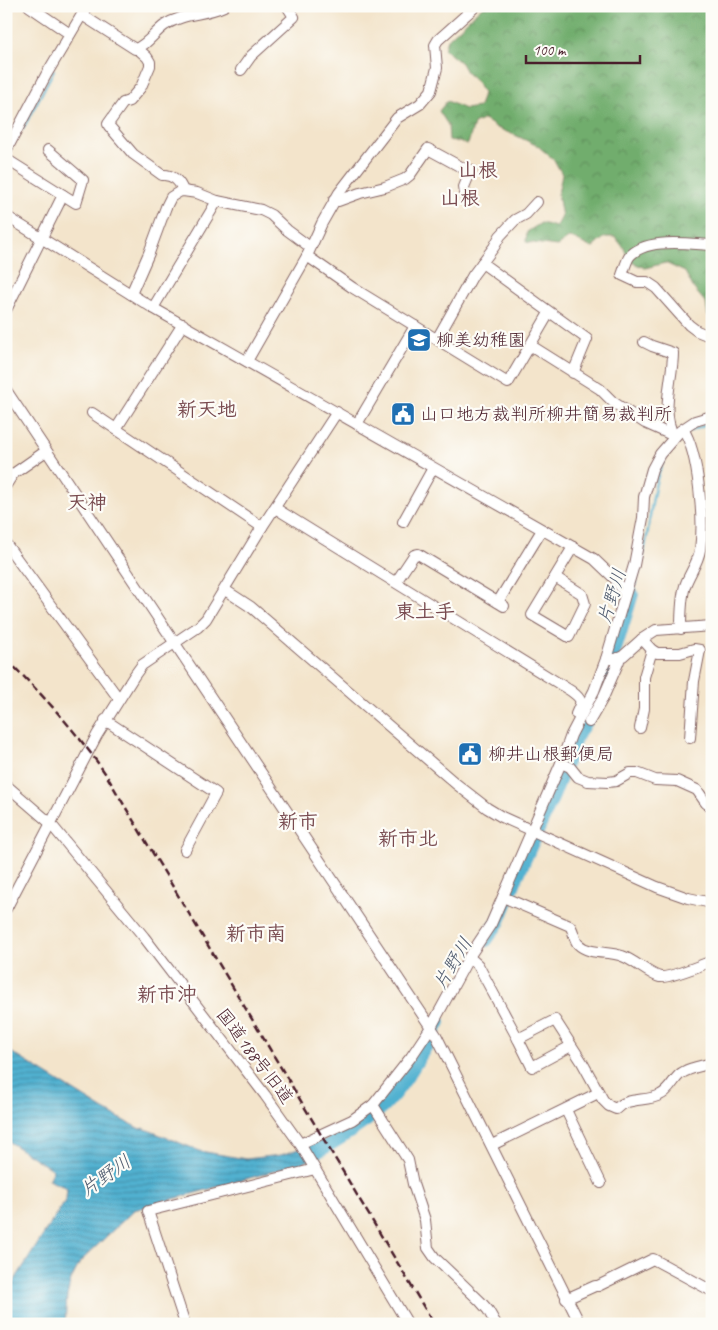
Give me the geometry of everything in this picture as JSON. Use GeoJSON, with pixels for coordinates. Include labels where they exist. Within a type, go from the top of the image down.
{"type":"FeatureCollection","features":[{"type":"Feature","properties":{"kind":"street"},"geometry":{"type":"LineString","coordinates":[[29,6],[70,34]]}},
{"type":"Feature","properties":{"kind":"street"},"geometry":{"type":"LineString","coordinates":[[138,49],[156,31],[174,20],[184,16],[204,14],[224,6]]}},
{"type":"Feature","properties":{"kind":"street"},"geometry":{"type":"LineString","coordinates":[[241,70],[251,56],[294,18],[287,6]]}},
{"type":"Feature","properties":{"kind":"street"},"geometry":{"type":"LineString","coordinates":[[247,361],[309,251],[334,200],[356,168],[397,118],[420,104],[431,91],[437,68],[435,45],[438,40],[476,6]]}},
{"type":"Feature","properties":{"kind":"street"},"geometry":{"type":"LineString","coordinates":[[6,151],[84,10],[131,48],[138,49],[150,62],[141,87],[119,109],[108,124],[109,126],[133,154],[162,175],[167,174],[180,182],[183,190]]}},
{"type":"Feature","properties":{"kind":"street"},"geometry":{"type":"LineString","coordinates":[[334,200],[338,201],[360,192],[385,187],[405,179],[410,175],[428,149],[456,165],[471,170],[464,187],[465,194]]}},
{"type":"Feature","properties":{"kind":"street"},"geometry":{"type":"LineString","coordinates":[[6,160],[76,203],[83,180],[48,150]]}},
{"type":"Feature","properties":{"kind":"street"},"geometry":{"type":"LineString","coordinates":[[131,294],[166,207],[173,195],[183,190],[204,195],[217,201],[248,206],[271,215],[309,251],[353,288],[508,382],[549,312]]}},
{"type":"Feature","properties":{"kind":"street"},"geometry":{"type":"LineString","coordinates":[[6,310],[63,195]]}},
{"type":"Feature","properties":{"kind":"street"},"geometry":{"type":"LineString","coordinates":[[153,308],[217,201]]}},
{"type":"Feature","properties":{"kind":"street"},"geometry":{"type":"LineString","coordinates":[[437,339],[473,275],[506,228],[526,214],[537,202]]}},
{"type":"Feature","properties":{"kind":"street"},"geometry":{"type":"LineString","coordinates":[[6,216],[153,308],[594,559],[616,580],[625,594]]}},
{"type":"Feature","properties":{"kind":"street"},"geometry":{"type":"LineString","coordinates":[[712,245],[670,242],[638,250],[628,260],[622,276],[637,282],[646,282],[656,288],[689,325],[697,331],[712,337]]}},
{"type":"Feature","properties":{"kind":"street"},"geometry":{"type":"LineString","coordinates":[[482,263],[588,339],[573,373]]}},
{"type":"Feature","properties":{"kind":"street"},"geometry":{"type":"LineString","coordinates":[[116,429],[183,324]]}},
{"type":"Feature","properties":{"kind":"street"},"geometry":{"type":"LineString","coordinates":[[357,424],[415,326]]}},
{"type":"Feature","properties":{"kind":"street"},"geometry":{"type":"LineString","coordinates":[[644,342],[673,353],[668,417],[670,430],[674,436]]}},
{"type":"Feature","properties":{"kind":"street"},"geometry":{"type":"LineString","coordinates":[[530,344],[600,389],[613,402],[645,423],[674,436]]}},
{"type":"Feature","properties":{"kind":"street"},"geometry":{"type":"LineString","coordinates":[[6,391],[433,1030],[580,1324]]}},
{"type":"Feature","properties":{"kind":"street"},"geometry":{"type":"LineString","coordinates":[[6,909],[105,720],[142,665],[198,627],[206,619],[262,527],[337,412]]}},
{"type":"Feature","properties":{"kind":"street"},"geometry":{"type":"LineString","coordinates":[[92,413],[262,527]]}},
{"type":"Feature","properties":{"kind":"street"},"geometry":{"type":"LineString","coordinates":[[302,1147],[376,1108],[404,1067],[433,1030],[491,924],[532,830],[565,764],[574,729],[612,659],[625,594],[634,564],[643,518],[644,497],[660,454],[674,436],[685,432],[695,421],[712,416]]}},
{"type":"Feature","properties":{"kind":"street"},"geometry":{"type":"LineString","coordinates":[[681,629],[685,588],[700,551],[700,493],[685,432]]}},
{"type":"Feature","properties":{"kind":"street"},"geometry":{"type":"LineString","coordinates":[[6,485],[13,474],[46,451]]}},
{"type":"Feature","properties":{"kind":"street"},"geometry":{"type":"LineString","coordinates":[[402,522],[433,468]]}},
{"type":"Feature","properties":{"kind":"street"},"geometry":{"type":"LineString","coordinates":[[275,508],[579,697],[581,703],[572,724],[574,729]]}},
{"type":"Feature","properties":{"kind":"street"},"geometry":{"type":"LineString","coordinates":[[396,582],[414,555],[418,554],[501,604],[542,530]]}},
{"type":"Feature","properties":{"kind":"street"},"geometry":{"type":"LineString","coordinates":[[6,544],[119,699]]}},
{"type":"Feature","properties":{"kind":"street"},"geometry":{"type":"LineString","coordinates":[[555,577],[582,594],[585,604],[570,637],[532,615],[573,547]]}},
{"type":"Feature","properties":{"kind":"street"},"geometry":{"type":"LineString","coordinates":[[225,590],[251,607],[470,795],[502,817],[657,886],[688,898],[712,904]]}},
{"type":"Feature","properties":{"kind":"street"},"geometry":{"type":"LineString","coordinates":[[612,659],[656,630],[712,626]]}},
{"type":"Feature","properties":{"kind":"street"},"geometry":{"type":"LineString","coordinates":[[642,639],[657,653],[700,650],[692,703],[690,738]]}},
{"type":"Feature","properties":{"kind":"street"},"geometry":{"type":"LineString","coordinates":[[640,728],[644,709],[644,677],[652,650]]}},
{"type":"Feature","properties":{"kind":"street"},"geometry":{"type":"LineString","coordinates":[[589,722],[619,661],[612,659]]}},
{"type":"Feature","properties":{"kind":"street"},"geometry":{"type":"LineString","coordinates":[[105,720],[216,793],[185,850]]}},
{"type":"Feature","properties":{"kind":"street"},"geometry":{"type":"LineString","coordinates":[[565,764],[578,777],[588,781],[616,781],[630,774],[637,774],[655,780],[677,782],[697,790],[706,803],[712,807]]}},
{"type":"Feature","properties":{"kind":"street","name":"国道188号旧道"},"geometry":{"type":"LineString","coordinates":[[6,785],[50,823],[144,937],[265,1095],[302,1147],[408,1324]]}},
{"type":"Feature","properties":{"kind":"street"},"geometry":{"type":"LineString","coordinates":[[503,897],[570,926],[578,944],[586,948],[622,956],[661,977],[700,966],[712,960]]}},
{"type":"Feature","properties":{"kind":"street"},"geometry":{"type":"LineString","coordinates":[[472,959],[532,1067],[572,1046]]}},
{"type":"Feature","properties":{"kind":"street"},"geometry":{"type":"LineString","coordinates":[[518,1039],[555,1020],[598,1093],[608,1106],[616,1109],[620,1104],[662,1094],[678,1076],[712,1063]]}},
{"type":"Feature","properties":{"kind":"street"},"geometry":{"type":"LineString","coordinates":[[492,1146],[598,1093]]}},
{"type":"Feature","properties":{"kind":"street"},"geometry":{"type":"LineString","coordinates":[[376,1108],[408,1160],[413,1184],[425,1220],[428,1248],[435,1258],[480,1301],[496,1324]]}},
{"type":"Feature","properties":{"kind":"street"},"geometry":{"type":"LineString","coordinates":[[566,1110],[601,1183]]}},
{"type":"Feature","properties":{"kind":"street"},"geometry":{"type":"LineString","coordinates":[[185,1324],[148,1211],[314,1167]]}},
{"type":"Feature","properties":{"kind":"street"},"geometry":{"type":"LineString","coordinates":[[566,1299],[598,1286],[653,1259],[712,1291]]}},
{"type":"Feature","properties":{"kind":"green space"},"geometry":{"type":"Polygon","coordinates":[[[483,6],[712,6],[712,319],[708,316],[706,303],[694,289],[685,272],[665,263],[645,268],[629,261],[624,248],[615,237],[605,237],[592,248],[570,237],[557,246],[526,242],[527,232],[541,223],[556,227],[562,217],[558,194],[562,174],[554,160],[538,146],[497,128],[484,119],[474,124],[468,144],[449,140],[448,125],[439,111],[447,101],[465,109],[479,107],[483,93],[461,63],[444,49],[447,40],[483,6]]]}},
{"type":"Feature","properties":{"kind":"water"},"geometry":{"type":"Polygon","coordinates":[[[6,1049],[104,1110],[140,1129],[143,1128],[200,1151],[246,1159],[281,1155],[330,1138],[337,1144],[321,1156],[300,1164],[134,1210],[80,1262],[71,1280],[67,1296],[65,1324],[10,1324],[6,1294],[66,1199],[67,1188],[48,1180],[53,1170],[6,1140],[6,1049]]]}},
{"type":"Feature","properties":{"kind":"waterway"},"geometry":{"type":"LineString","coordinates":[[23,129],[54,70]]}},
{"type":"Feature","properties":{"kind":"waterway","name":"片野川"},"geometry":{"type":"LineString","coordinates":[[687,432],[712,423]]}},
{"type":"Feature","properties":{"kind":"waterway","name":"片野川"},"geometry":{"type":"LineString","coordinates":[[632,594],[643,555],[653,496],[668,452]]}},
{"type":"Feature","properties":{"kind":"waterway","name":"片野川"},"geometry":{"type":"LineString","coordinates":[[486,940],[499,921],[553,796],[575,739],[597,701],[632,594]]}},
{"type":"Feature","properties":{"kind":"waterway","name":"片野川"},"geometry":{"type":"LineString","coordinates":[[318,1151],[358,1126],[387,1102],[412,1069],[439,1022]]}},
{"type":"Feature","properties":{"kind":"railway"},"geometry":{"type":"LineString","coordinates":[[6,659],[58,714],[105,773],[434,1324]]}},
{"type":"Feature","properties":{"kind":"place","name":"柳美幼稚園"},"geometry":{"type":"Point","coordinates":[419,340]}},
{"type":"Feature","properties":{"kind":"place","name":"山口地方裁判所柳井簡易裁判所"},"geometry":{"type":"Point","coordinates":[403,414]}},
{"type":"Feature","properties":{"kind":"place","name":"柳井山根郵便局"},"geometry":{"type":"Point","coordinates":[470,754]}},
{"type":"Feature","properties":{"kind":"district","name":"山根"},"geometry":{"type":"Point","coordinates":[478,170]}},
{"type":"Feature","properties":{"kind":"district","name":"山根"},"geometry":{"type":"Point","coordinates":[460,198]}},
{"type":"Feature","properties":{"kind":"district","name":"新天地"},"geometry":{"type":"Point","coordinates":[207,409]}},
{"type":"Feature","properties":{"kind":"district","name":"天神"},"geometry":{"type":"Point","coordinates":[87,502]}},
{"type":"Feature","properties":{"kind":"district","name":"東土手"},"geometry":{"type":"Point","coordinates":[425,611]}},
{"type":"Feature","properties":{"kind":"district","name":"新市"},"geometry":{"type":"Point","coordinates":[298,821]}},
{"type":"Feature","properties":{"kind":"district","name":"新市北"},"geometry":{"type":"Point","coordinates":[408,838]}},
{"type":"Feature","properties":{"kind":"district","name":"新市南"},"geometry":{"type":"Point","coordinates":[256,933]}},
{"type":"Feature","properties":{"kind":"district","name":"新市沖"},"geometry":{"type":"Point","coordinates":[167,994]}}]}
